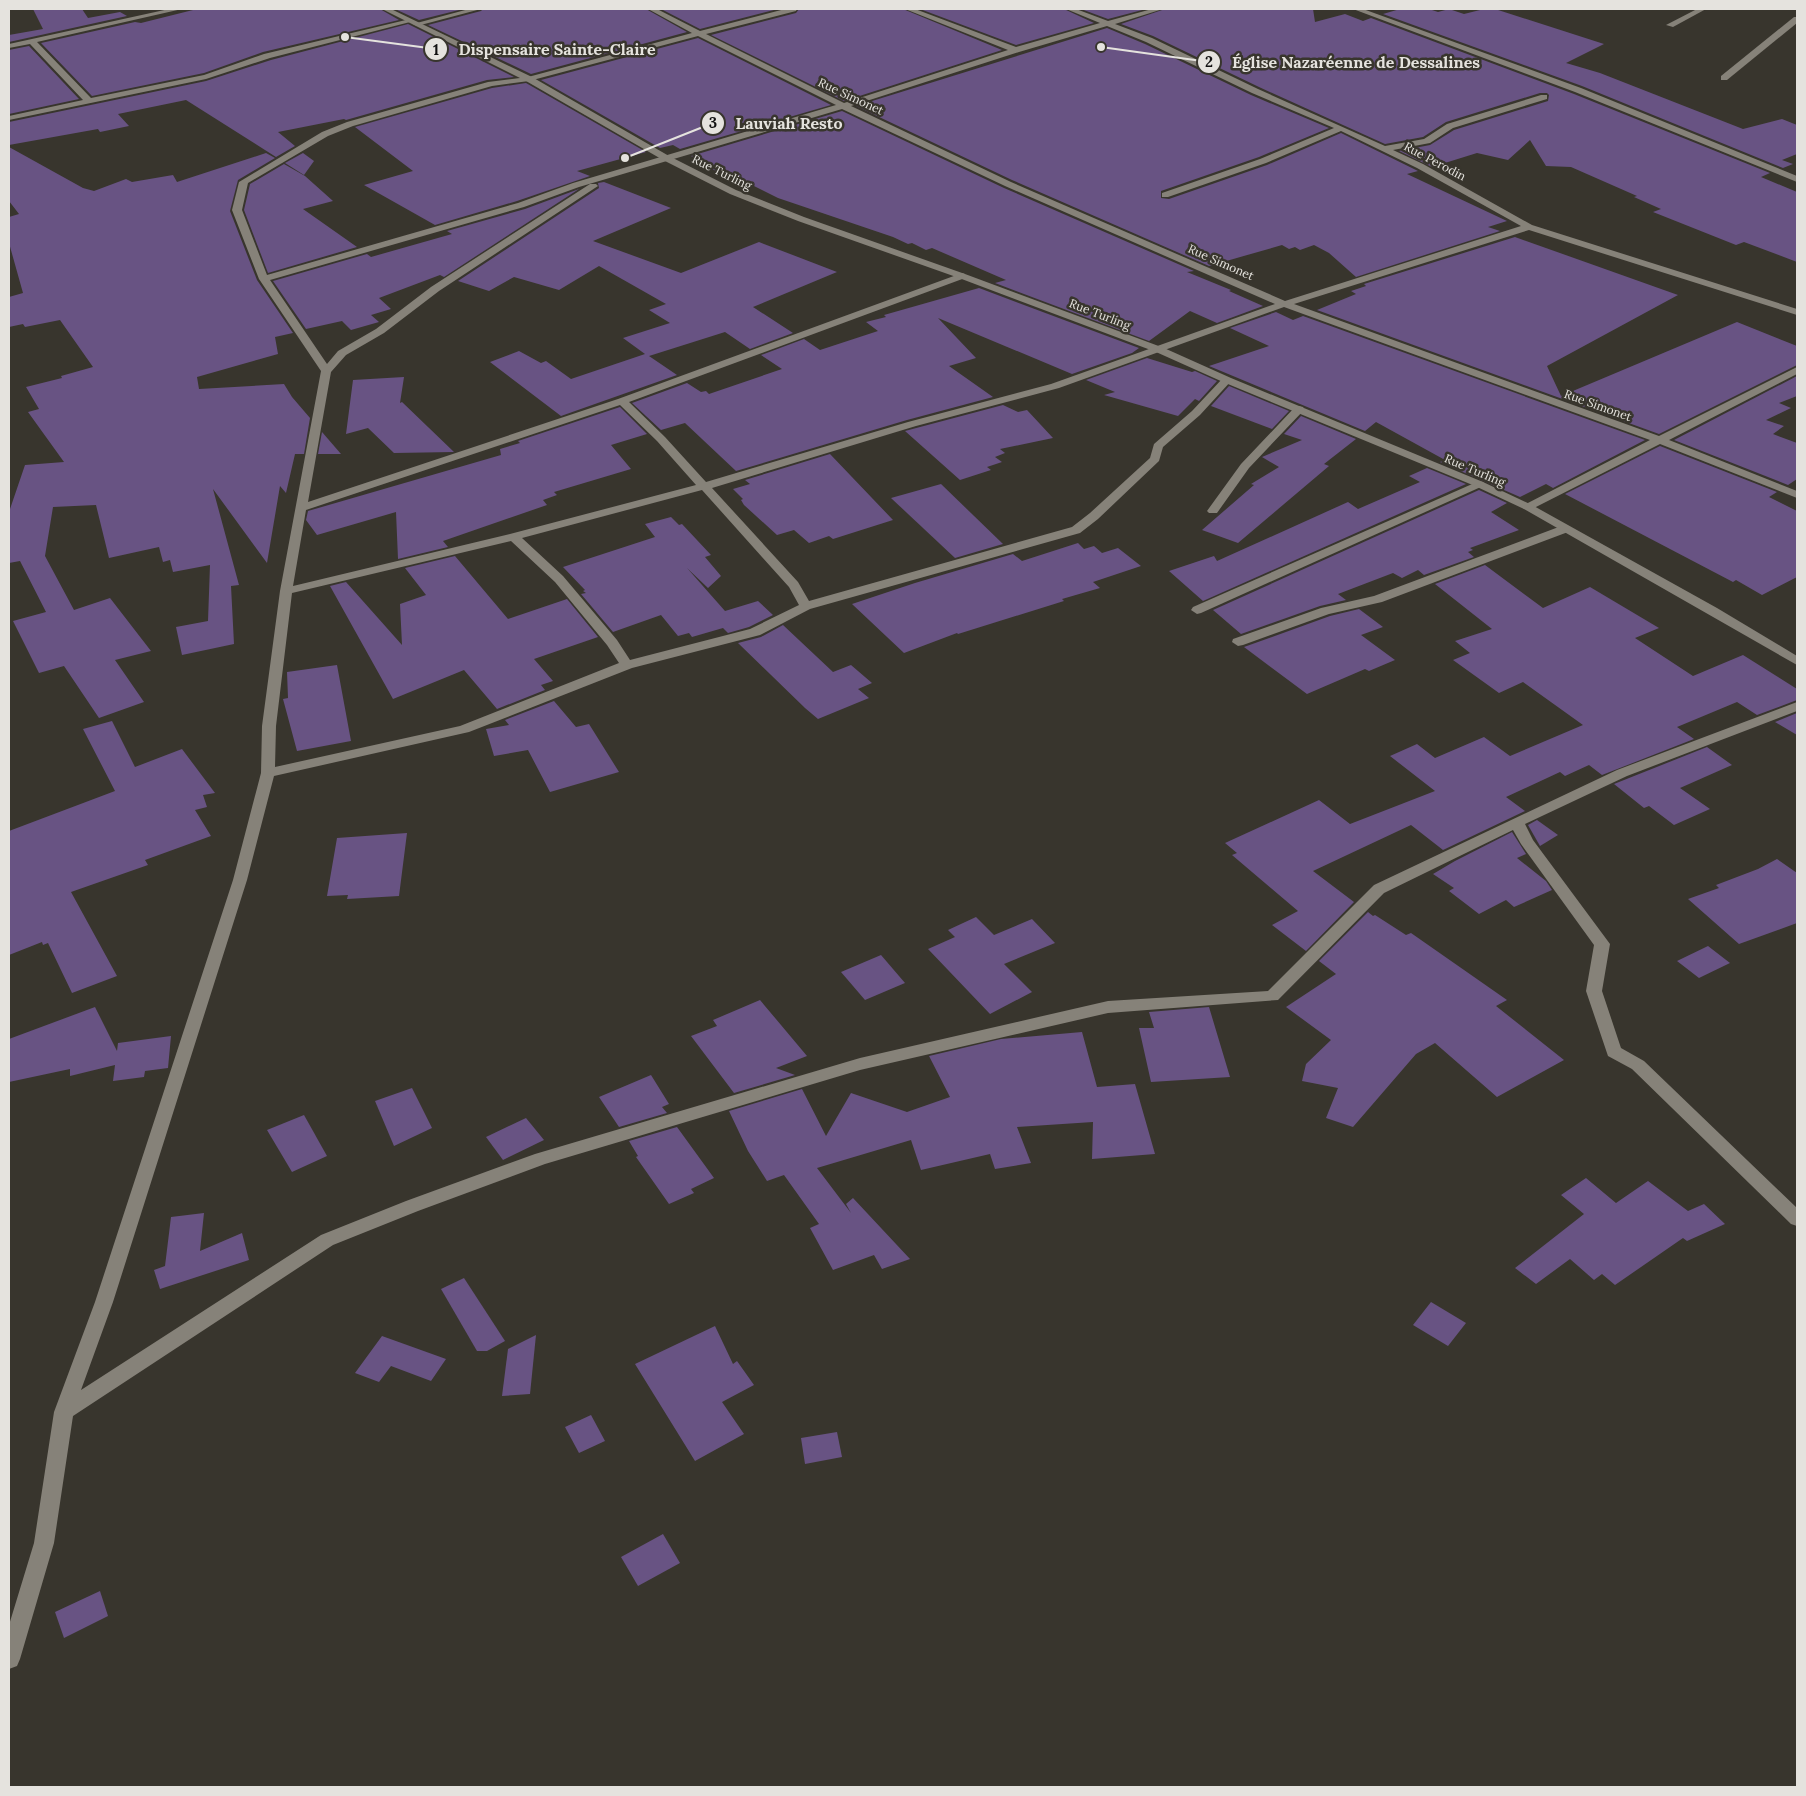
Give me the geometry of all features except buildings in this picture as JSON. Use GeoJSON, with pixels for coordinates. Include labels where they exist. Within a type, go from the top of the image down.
{"type":"FeatureCollection","features":[{"type":"Feature","properties":{"kind":"street"},"geometry":{"type":"LineString","coordinates":[[9,46],[178,9]]}},
{"type":"Feature","properties":{"kind":"street","name":"Rue Turling"},"geometry":{"type":"LineString","coordinates":[[386,9],[529,79],[666,158],[733,192],[801,219],[962,276],[1160,350],[1227,380],[1479,484],[1528,507],[1657,578],[1797,661]]}},
{"type":"Feature","properties":{"kind":"street"},"geometry":{"type":"LineString","coordinates":[[9,118],[88,100],[206,77],[267,56],[477,9]]}},
{"type":"Feature","properties":{"kind":"street","name":"Rue Simonet"},"geometry":{"type":"LineString","coordinates":[[652,9],[785,78],[1008,184],[1284,304],[1660,440],[1797,495]]}},
{"type":"Feature","properties":{"kind":"street"},"geometry":{"type":"LineString","coordinates":[[326,371],[264,280],[237,210],[244,182],[325,134],[350,124],[491,84],[529,79],[590,60],[793,9]]}},
{"type":"Feature","properties":{"kind":"street"},"geometry":{"type":"LineString","coordinates":[[909,9],[1016,50]]}},
{"type":"Feature","properties":{"kind":"street","name":"Rue Perodin"},"geometry":{"type":"LineString","coordinates":[[1070,9],[1109,23],[1255,91],[1341,128],[1420,166],[1529,226],[1797,312]]}},
{"type":"Feature","properties":{"kind":"street"},"geometry":{"type":"LineString","coordinates":[[264,280],[521,205],[666,158],[842,106],[1016,50],[1159,9]]}},
{"type":"Feature","properties":{"kind":"street"},"geometry":{"type":"LineString","coordinates":[[1357,9],[1578,90],[1797,180]]}},
{"type":"Feature","properties":{"kind":"street"},"geometry":{"type":"LineString","coordinates":[[1670,25],[1702,9]]}},
{"type":"Feature","properties":{"kind":"street"},"geometry":{"type":"LineString","coordinates":[[1724,78],[1797,19]]}},
{"type":"Feature","properties":{"kind":"street"},"geometry":{"type":"LineString","coordinates":[[33,42],[88,100]]}},
{"type":"Feature","properties":{"kind":"street"},"geometry":{"type":"LineString","coordinates":[[1383,149],[1427,141],[1450,126],[1544,97]]}},
{"type":"Feature","properties":{"kind":"street"},"geometry":{"type":"LineString","coordinates":[[1165,195],[1263,162],[1341,128]]}},
{"type":"Feature","properties":{"kind":"street"},"geometry":{"type":"LineString","coordinates":[[9,1659],[44,1542],[64,1412],[104,1302],[228,918],[268,773],[269,726],[286,591],[326,371],[342,352],[380,331],[435,289],[607,177]]}},
{"type":"Feature","properties":{"kind":"street"},"geometry":{"type":"LineString","coordinates":[[286,591],[513,537],[705,486],[912,424],[1055,386],[1160,350],[1284,304],[1529,226]]}},
{"type":"Feature","properties":{"kind":"street"},"geometry":{"type":"LineString","coordinates":[[302,508],[622,401],[962,276]]}},
{"type":"Feature","properties":{"kind":"street"},"geometry":{"type":"LineString","coordinates":[[1528,507],[1797,370]]}},
{"type":"Feature","properties":{"kind":"street"},"geometry":{"type":"LineString","coordinates":[[268,773],[464,729],[627,665],[755,632],[806,606],[1076,530],[1094,516],[1155,459],[1158,446],[1196,413],[1227,380]]}},
{"type":"Feature","properties":{"kind":"street"},"geometry":{"type":"LineString","coordinates":[[622,401],[705,486],[794,585],[806,606]]}},
{"type":"Feature","properties":{"kind":"street"},"geometry":{"type":"LineString","coordinates":[[1213,511],[1245,466],[1299,409]]}},
{"type":"Feature","properties":{"kind":"street"},"geometry":{"type":"LineString","coordinates":[[1197,610],[1479,484]]}},
{"type":"Feature","properties":{"kind":"street"},"geometry":{"type":"LineString","coordinates":[[1238,642],[1326,611],[1378,599],[1564,528]]}},
{"type":"Feature","properties":{"kind":"street"},"geometry":{"type":"LineString","coordinates":[[513,537],[559,579],[612,642],[627,665]]}},
{"type":"Feature","properties":{"kind":"street"},"geometry":{"type":"LineString","coordinates":[[64,1412],[327,1240],[541,1159],[860,1064],[1099,1009],[1272,996],[1379,889],[1622,773],[1797,706]]}},
{"type":"Feature","properties":{"kind":"street"},"geometry":{"type":"LineString","coordinates":[[1517,822],[1526,842],[1538,860],[1602,944],[1594,991],[1614,1052],[1638,1065],[1797,1219]]}},
{"type":"Feature","properties":{"kind":"place","name":"Dispensaire Sainte-Claire"},"geometry":{"type":"Point","coordinates":[345,37]}},
{"type":"Feature","properties":{"kind":"place","name":"Église Nazaréenne de Dessalines"},"geometry":{"type":"Point","coordinates":[1101,47]}},
{"type":"Feature","properties":{"kind":"place","name":"Lauviah Resto"},"geometry":{"type":"Point","coordinates":[625,158]}}]}
